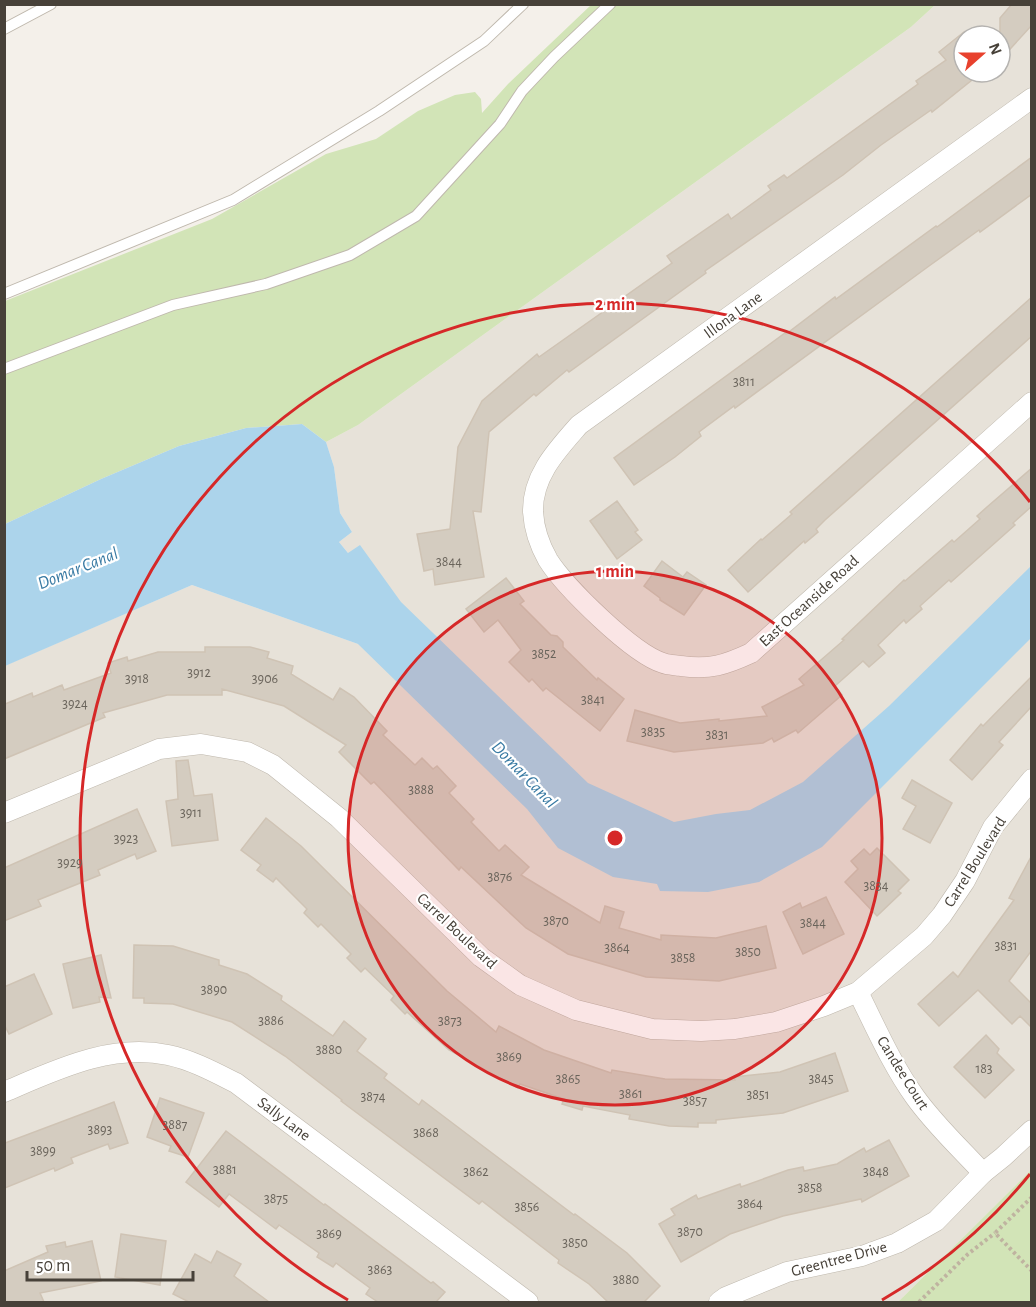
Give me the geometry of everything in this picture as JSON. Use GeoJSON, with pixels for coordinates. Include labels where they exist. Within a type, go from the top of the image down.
{"type":"FeatureCollection","features":[{"type":"Feature","properties":{"kind":"street","name":"Illona Lane"},"geometry":{"type":"LineString","coordinates":[[566,581],[548,560],[537,534],[533,511],[540,477],[552,455],[579,425],[1032,98]]}},
{"type":"Feature","properties":{"kind":"street","name":"East Oceanside Road"},"geometry":{"type":"LineString","coordinates":[[566,581],[636,650],[663,663],[701,668],[725,665],[751,653],[1032,402]]}},
{"type":"Feature","properties":{"kind":"street","name":"Carrel Boulevard"},"geometry":{"type":"LineString","coordinates":[[4,813],[159,749],[201,744],[248,752],[273,765],[339,818],[481,957],[520,985],[576,1010],[652,1029],[701,1031],[735,1029],[776,1022],[858,992],[924,936],[942,915],[965,881],[993,827],[1032,779]]}},
{"type":"Feature","properties":{"kind":"street","name":"Candee Court"},"geometry":{"type":"LineString","coordinates":[[858,992],[897,1068],[916,1098],[983,1173]]}},
{"type":"Feature","properties":{"kind":"street","name":"Sally Lane"},"geometry":{"type":"LineString","coordinates":[[4,1092],[96,1056],[141,1051],[169,1055],[199,1064],[236,1083],[528,1302]]}},
{"type":"Feature","properties":{"kind":"street","name":"Greentree Drive"},"geometry":{"type":"LineString","coordinates":[[718,1302],[787,1272],[862,1256],[897,1243],[936,1221],[983,1173],[1032,1130]]}},
{"type":"Feature","properties":{"kind":"lane"},"geometry":{"type":"LineString","coordinates":[[4,29],[51,4]]}},
{"type":"Feature","properties":{"kind":"lane"},"geometry":{"type":"LineString","coordinates":[[4,294],[233,200],[379,111],[484,41],[523,4]]}},
{"type":"Feature","properties":{"kind":"lane"},"geometry":{"type":"LineString","coordinates":[[4,369],[172,305],[266,284],[350,255],[416,216],[500,124],[522,90],[610,4]]}},
{"type":"Feature","properties":{"kind":"path"},"geometry":{"type":"LineString","coordinates":[[919,1302],[968,1254],[995,1233],[1032,1197]]}},
{"type":"Feature","properties":{"kind":"path"},"geometry":{"type":"LineString","coordinates":[[995,1233],[1032,1271]]}},
{"type":"Feature","properties":{"kind":"shaded area"},"geometry":{"type":"Polygon","coordinates":[[[935,5],[1031,5],[1031,1170],[898,1302],[5,1302],[4,666],[192,585],[358,644],[360,546],[349,554],[339,542],[352,532],[340,513],[334,467],[326,442],[358,425],[911,27],[935,5]]]}},
{"type":"Feature","properties":{"kind":"green space"},"geometry":{"type":"Polygon","coordinates":[[[591,5],[935,5],[911,27],[358,425],[326,442],[302,424],[246,428],[179,446],[5,524],[5,301],[212,219],[326,154],[376,139],[418,111],[455,95],[475,92],[481,99],[482,113],[508,84],[591,5]]]}},
{"type":"Feature","properties":{"kind":"green space"},"geometry":{"type":"Polygon","coordinates":[[[1031,1170],[1031,1302],[898,1302],[1031,1170]]]}},
{"type":"Feature","properties":{"kind":"water","name":"Domar Canal"},"geometry":{"type":"Polygon","coordinates":[[[302,424],[326,442],[334,467],[340,513],[352,532],[339,542],[348,553],[360,545],[401,602],[588,783],[674,822],[750,810],[803,782],[889,706],[1031,566],[1031,638],[822,847],[759,882],[708,892],[660,891],[657,884],[613,877],[558,848],[527,809],[358,644],[192,585],[5,666],[5,524],[179,446],[246,428],[302,424]]]}},
{"type":"Feature","properties":{"kind":"building"},"geometry":{"type":"Polygon","coordinates":[[[1012,4],[1032,4],[1032,25],[1012,47],[1012,24],[1000,24],[1000,18],[1012,4]]]}},
{"type":"Feature","properties":{"kind":"building"},"geometry":{"type":"Polygon","coordinates":[[[952,42],[952,84],[967,84],[932,112],[931,110],[843,175],[705,271],[706,273],[569,372],[567,370],[536,396],[534,394],[489,432],[481,512],[473,511],[484,577],[435,585],[433,569],[424,571],[417,534],[450,529],[458,447],[482,401],[537,354],[539,357],[672,263],[667,256],[728,214],[731,219],[771,190],[768,186],[784,175],[787,178],[918,84],[916,81],[946,60],[939,52],[952,42]]]}},
{"type":"Feature","properties":{"kind":"building"},"geometry":{"type":"Polygon","coordinates":[[[1032,157],[1032,194],[735,408],[734,406],[699,432],[701,436],[675,457],[634,485],[614,458],[1032,157]]]}},
{"type":"Feature","properties":{"kind":"building"},"geometry":{"type":"Polygon","coordinates":[[[1032,297],[1032,336],[825,520],[816,529],[818,532],[805,543],[804,541],[748,592],[728,570],[1032,297]]]}},
{"type":"Feature","properties":{"kind":"building"},"geometry":{"type":"Polygon","coordinates":[[[1032,468],[1032,506],[1013,523],[1015,525],[951,582],[949,580],[920,606],[922,609],[906,623],[904,620],[878,645],[885,653],[869,667],[863,661],[835,686],[842,695],[798,733],[796,730],[774,742],[772,738],[763,743],[674,752],[627,741],[635,710],[680,723],[767,716],[762,707],[804,685],[799,679],[844,640],[842,639],[904,580],[952,540],[954,542],[980,519],[977,516],[1032,468]]]}},
{"type":"Feature","properties":{"kind":"building"},"geometry":{"type":"Polygon","coordinates":[[[617,501],[638,530],[635,532],[642,540],[617,559],[590,521],[617,501]]]}},
{"type":"Feature","properties":{"kind":"building"},"geometry":{"type":"Polygon","coordinates":[[[662,561],[683,577],[687,572],[706,585],[684,615],[660,600],[644,586],[662,561]]]}},
{"type":"Feature","properties":{"kind":"building"},"geometry":{"type":"Polygon","coordinates":[[[506,578],[524,601],[520,604],[551,635],[557,636],[563,642],[563,647],[597,680],[598,678],[624,699],[600,731],[546,688],[543,691],[532,679],[529,682],[509,662],[521,650],[498,620],[484,632],[466,609],[506,578]]]}},
{"type":"Feature","properties":{"kind":"building"},"geometry":{"type":"Polygon","coordinates":[[[205,647],[250,647],[269,652],[267,658],[293,666],[291,674],[333,700],[340,688],[354,697],[387,731],[383,735],[415,765],[422,758],[433,769],[437,766],[456,786],[449,793],[474,819],[471,822],[499,851],[505,845],[529,867],[521,875],[600,923],[605,906],[624,912],[619,928],[661,940],[661,935],[716,938],[766,926],[776,968],[719,981],[646,977],[568,954],[526,928],[461,867],[459,870],[374,782],[371,784],[339,752],[346,745],[284,706],[222,689],[222,695],[167,695],[103,713],[105,717],[4,759],[5,704],[32,693],[33,697],[62,685],[64,690],[111,673],[108,663],[127,657],[128,661],[158,652],[205,652],[205,647]]]}},
{"type":"Feature","properties":{"kind":"building"},"geometry":{"type":"Polygon","coordinates":[[[1032,676],[1032,706],[999,742],[1003,745],[972,780],[950,760],[981,724],[983,726],[1032,676]]]}},
{"type":"Feature","properties":{"kind":"building"},"geometry":{"type":"Polygon","coordinates":[[[188,760],[194,796],[212,794],[218,840],[172,846],[166,801],[178,799],[176,761],[188,760]]]}},
{"type":"Feature","properties":{"kind":"building"},"geometry":{"type":"Polygon","coordinates":[[[912,780],[952,803],[930,843],[903,829],[916,806],[902,798],[912,780]]]}},
{"type":"Feature","properties":{"kind":"building"},"geometry":{"type":"Polygon","coordinates":[[[137,809],[156,851],[137,859],[135,854],[98,870],[100,875],[38,900],[41,906],[4,921],[4,868],[137,809]]]}},
{"type":"Feature","properties":{"kind":"building"},"geometry":{"type":"Polygon","coordinates":[[[266,818],[301,846],[447,991],[496,1032],[499,1026],[544,1050],[611,1073],[612,1070],[665,1079],[735,1080],[734,1077],[780,1072],[835,1053],[848,1091],[783,1113],[716,1120],[716,1123],[698,1123],[698,1127],[669,1126],[629,1119],[630,1115],[583,1106],[582,1110],[562,1104],[564,1099],[520,1084],[518,1088],[449,1050],[407,1012],[405,1014],[391,1000],[394,996],[365,968],[361,972],[347,958],[351,954],[321,924],[318,927],[304,913],[307,909],[276,878],[273,882],[257,870],[261,865],[241,850],[266,818]]]}},
{"type":"Feature","properties":{"kind":"building"},"geometry":{"type":"Polygon","coordinates":[[[877,848],[909,880],[898,891],[901,893],[877,916],[845,882],[858,869],[851,861],[864,849],[870,855],[877,848]]]}},
{"type":"Feature","properties":{"kind":"building"},"geometry":{"type":"Polygon","coordinates":[[[1032,855],[1032,950],[1009,981],[1032,1004],[1032,1028],[1020,1016],[1012,1024],[978,990],[939,1026],[918,1004],[953,972],[958,977],[1014,900],[1009,898],[1032,855]]]}},
{"type":"Feature","properties":{"kind":"building"},"geometry":{"type":"Polygon","coordinates":[[[826,897],[844,934],[803,954],[783,912],[800,903],[802,908],[826,897]]]}},
{"type":"Feature","properties":{"kind":"building"},"geometry":{"type":"Polygon","coordinates":[[[134,945],[173,946],[219,960],[219,965],[247,974],[282,996],[281,1000],[333,1036],[344,1021],[366,1039],[357,1051],[387,1074],[384,1078],[419,1105],[422,1100],[627,1253],[660,1286],[644,1302],[608,1302],[589,1284],[558,1263],[559,1260],[482,1201],[479,1204],[341,1101],[285,1056],[232,1022],[173,1004],[144,1003],[144,998],[133,998],[134,945]]]}},
{"type":"Feature","properties":{"kind":"building"},"geometry":{"type":"Polygon","coordinates":[[[101,955],[111,998],[99,997],[100,1002],[73,1008],[63,964],[101,955]]]}},
{"type":"Feature","properties":{"kind":"building"},"geometry":{"type":"Polygon","coordinates":[[[34,974],[52,1014],[9,1034],[4,1024],[4,987],[34,974]]]}},
{"type":"Feature","properties":{"kind":"building"},"geometry":{"type":"Polygon","coordinates":[[[986,1035],[999,1049],[997,1053],[1014,1070],[985,1098],[954,1067],[986,1035]]]}},
{"type":"Feature","properties":{"kind":"building"},"geometry":{"type":"Polygon","coordinates":[[[160,1098],[204,1113],[188,1157],[169,1151],[171,1146],[147,1137],[160,1098]]]}},
{"type":"Feature","properties":{"kind":"building"},"geometry":{"type":"Polygon","coordinates":[[[114,1102],[128,1143],[110,1149],[108,1144],[71,1158],[73,1163],[55,1171],[54,1168],[5,1188],[5,1143],[114,1102]]]}},
{"type":"Feature","properties":{"kind":"building"},"geometry":{"type":"Polygon","coordinates":[[[226,1131],[445,1292],[436,1302],[378,1302],[366,1294],[370,1288],[336,1263],[333,1267],[317,1257],[319,1253],[279,1225],[276,1229],[229,1194],[219,1207],[186,1182],[226,1131]]]}},
{"type":"Feature","properties":{"kind":"building"},"geometry":{"type":"Polygon","coordinates":[[[889,1140],[909,1176],[862,1202],[861,1199],[783,1216],[730,1234],[681,1262],[659,1224],[675,1215],[671,1209],[696,1195],[698,1199],[788,1170],[803,1167],[804,1171],[837,1164],[864,1148],[866,1152],[889,1140]]]}},
{"type":"Feature","properties":{"kind":"building"},"geometry":{"type":"Polygon","coordinates":[[[121,1234],[166,1241],[160,1285],[115,1277],[121,1234]]]}},
{"type":"Feature","properties":{"kind":"building"},"geometry":{"type":"Polygon","coordinates":[[[92,1241],[101,1281],[40,1293],[44,1302],[4,1302],[4,1271],[48,1252],[46,1246],[65,1242],[66,1247],[92,1241]]]}},
{"type":"Feature","properties":{"kind":"building"},"geometry":{"type":"Polygon","coordinates":[[[217,1251],[241,1264],[234,1276],[269,1302],[189,1302],[173,1294],[195,1254],[211,1263],[217,1251]]]}}]}
